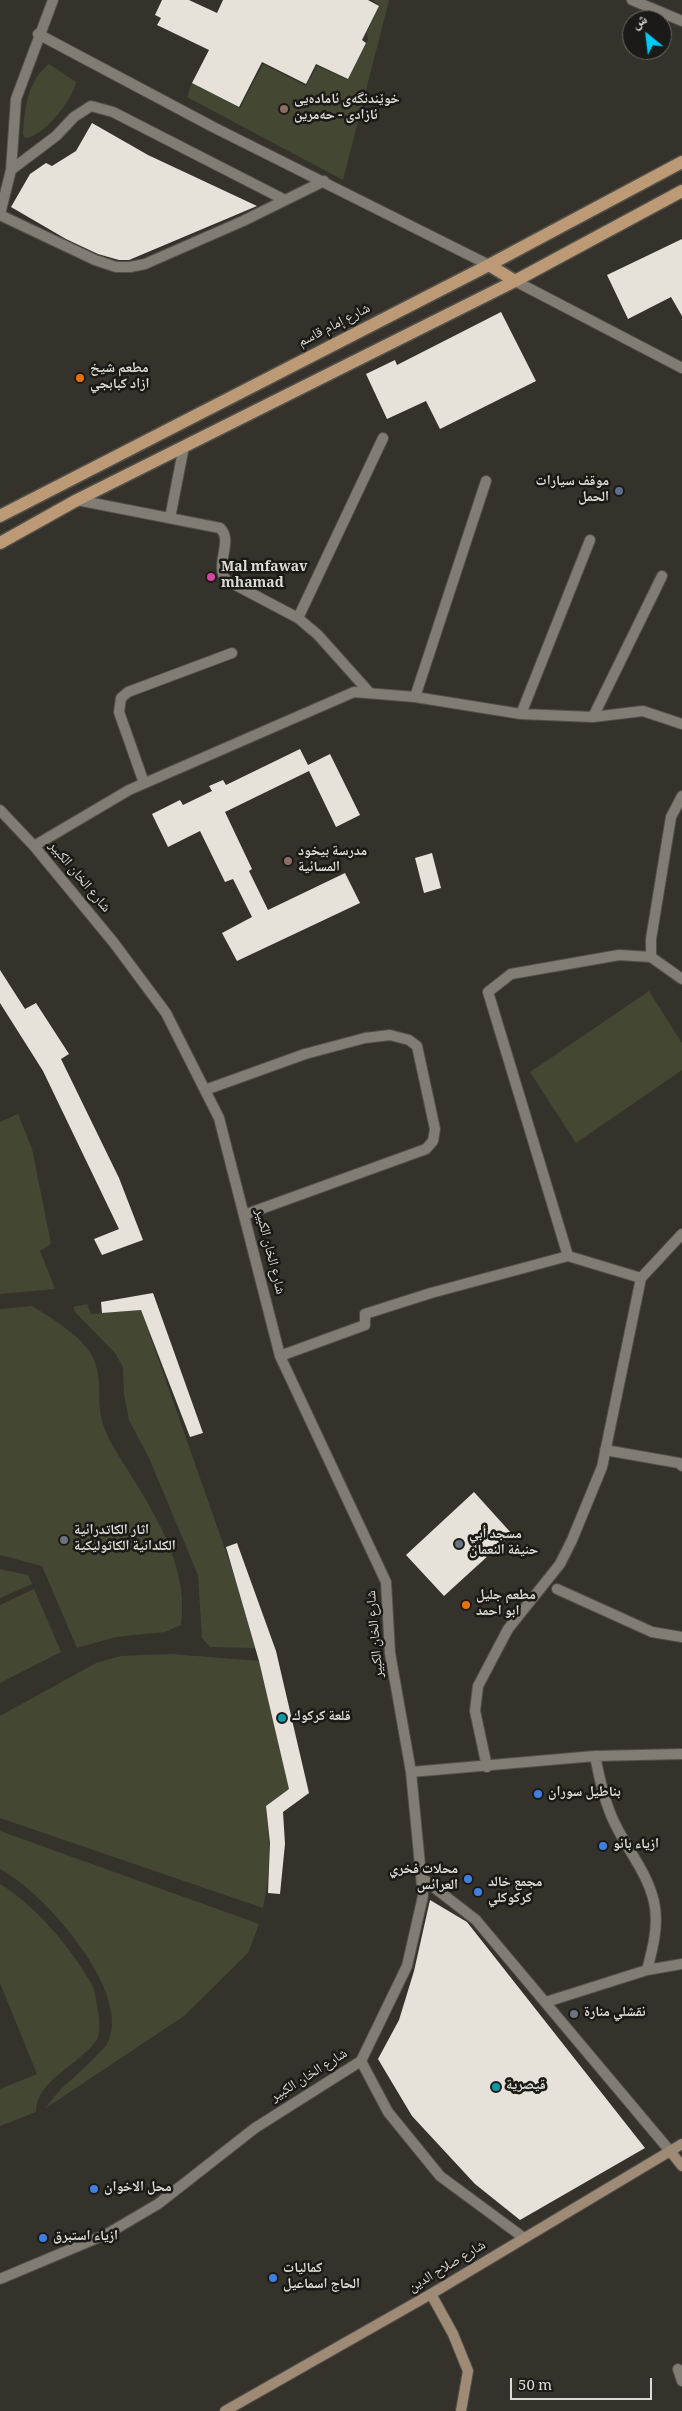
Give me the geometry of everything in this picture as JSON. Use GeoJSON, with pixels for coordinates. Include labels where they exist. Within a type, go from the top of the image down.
{"type":"FeatureCollection","features":[{"type":"Feature","properties":{"kind":"main road","name":"شارع إمام قاسم"},"geometry":{"type":"LineString","coordinates":[[0,516],[488,265],[682,162]]}},
{"type":"Feature","properties":{"kind":"main road"},"geometry":{"type":"LineString","coordinates":[[0,543],[77,500],[515,281],[682,191]]}},
{"type":"Feature","properties":{"kind":"main road"},"geometry":{"type":"LineString","coordinates":[[488,265],[515,281]]}},
{"type":"Feature","properties":{"kind":"street"},"geometry":{"type":"LineString","coordinates":[[53,0],[38,34],[16,99],[11,170],[0,214],[95,260],[116,267],[130,267],[145,264],[324,181]]}},
{"type":"Feature","properties":{"kind":"street"},"geometry":{"type":"LineString","coordinates":[[632,0],[682,21]]}},
{"type":"Feature","properties":{"kind":"street"},"geometry":{"type":"LineString","coordinates":[[38,34],[216,128],[488,265]]}},
{"type":"Feature","properties":{"kind":"street"},"geometry":{"type":"LineString","coordinates":[[11,170],[56,136],[74,117],[91,106],[113,112],[285,200]]}},
{"type":"Feature","properties":{"kind":"street"},"geometry":{"type":"LineString","coordinates":[[515,281],[682,368]]}},
{"type":"Feature","properties":{"kind":"street"},"geometry":{"type":"LineString","coordinates":[[298,618],[383,438]]}},
{"type":"Feature","properties":{"kind":"street"},"geometry":{"type":"LineString","coordinates":[[170,518],[184,446]]}},
{"type":"Feature","properties":{"kind":"street"},"geometry":{"type":"LineString","coordinates":[[415,697],[486,481]]}},
{"type":"Feature","properties":{"kind":"street"},"geometry":{"type":"LineString","coordinates":[[77,500],[220,528],[225,539],[221,570],[226,580],[298,618],[318,635],[369,692]]}},
{"type":"Feature","properties":{"kind":"street"},"geometry":{"type":"LineString","coordinates":[[521,714],[590,540]]}},
{"type":"Feature","properties":{"kind":"street"},"geometry":{"type":"LineString","coordinates":[[594,717],[662,576]]}},
{"type":"Feature","properties":{"kind":"street"},"geometry":{"type":"LineString","coordinates":[[144,783],[119,712],[121,698],[128,692],[232,653]]}},
{"type":"Feature","properties":{"kind":"street"},"geometry":{"type":"LineString","coordinates":[[34,846],[106,802],[144,783],[347,694],[369,692],[415,697],[521,714],[594,717],[643,711],[682,724]]}},
{"type":"Feature","properties":{"kind":"street"},"geometry":{"type":"LineString","coordinates":[[651,957],[650,938],[671,817],[682,796]]}},
{"type":"Feature","properties":{"kind":"street","name":"شارع الخان الكبير"},"geometry":{"type":"LineString","coordinates":[[0,810],[34,846],[114,943],[166,1013],[219,1118],[280,1356],[386,1582],[390,1653],[411,1772],[423,1896],[407,1966],[361,2061],[255,2128],[158,2204],[108,2234],[0,2279]]}},
{"type":"Feature","properties":{"kind":"street"},"geometry":{"type":"LineString","coordinates":[[568,1256],[488,992],[511,974],[619,955],[651,957],[682,978]]}},
{"type":"Feature","properties":{"kind":"street"},"geometry":{"type":"LineString","coordinates":[[205,1090],[305,1054],[365,1038],[390,1035],[409,1040],[417,1046],[435,1129],[433,1141],[426,1149],[244,1215]]}},
{"type":"Feature","properties":{"kind":"street"},"geometry":{"type":"LineString","coordinates":[[487,1766],[475,1711],[478,1686],[508,1629],[560,1564],[591,1499],[602,1467],[611,1431],[641,1278],[682,1234]]}},
{"type":"Feature","properties":{"kind":"street"},"geometry":{"type":"LineString","coordinates":[[280,1356],[365,1325],[365,1314],[431,1293],[568,1256],[641,1278]]}},
{"type":"Feature","properties":{"kind":"street"},"geometry":{"type":"LineString","coordinates":[[605,1450],[681,1463]]}},
{"type":"Feature","properties":{"kind":"street"},"geometry":{"type":"LineString","coordinates":[[558,1589],[652,1632],[682,1637]]}},
{"type":"Feature","properties":{"kind":"street"},"geometry":{"type":"LineString","coordinates":[[411,1772],[487,1766],[531,1760],[682,1754]]}},
{"type":"Feature","properties":{"kind":"street"},"geometry":{"type":"LineString","coordinates":[[595,1756],[601,1788],[611,1816],[649,1884],[654,1903],[654,1942],[647,1970]]}},
{"type":"Feature","properties":{"kind":"street"},"geometry":{"type":"LineString","coordinates":[[422,1878],[476,1920],[682,2166]]}},
{"type":"Feature","properties":{"kind":"street"},"geometry":{"type":"LineString","coordinates":[[546,2002],[647,1970],[682,1964]]}},
{"type":"Feature","properties":{"kind":"street"},"geometry":{"type":"LineString","coordinates":[[361,2061],[388,2112],[440,2176],[524,2238]]}},
{"type":"Feature","properties":{"kind":"street","name":"شارع صلاح الدين"},"geometry":{"type":"LineString","coordinates":[[225,2411],[431,2294],[682,2144]]}},
{"type":"Feature","properties":{"kind":"street"},"geometry":{"type":"LineString","coordinates":[[431,2294],[453,2334],[468,2371],[460,2411]]}},
{"type":"Feature","properties":{"kind":"street"},"geometry":{"type":"LineString","coordinates":[[678,2369],[682,2381]]}},
{"type":"Feature","properties":{"kind":"green space"},"geometry":{"type":"Polygon","coordinates":[[[373,0],[389,0],[343,180],[187,97],[192,83],[240,108],[263,64],[306,86],[317,66],[348,80],[368,40],[367,32],[379,6],[373,0]]]}},
{"type":"Feature","properties":{"kind":"green space"},"geometry":{"type":"Polygon","coordinates":[[[49,64],[76,82],[74,89],[64,107],[49,124],[33,136],[25,138],[23,134],[26,105],[36,79],[49,64]]]}},
{"type":"Feature","properties":{"kind":"green space"},"geometry":{"type":"Polygon","coordinates":[[[649,991],[682,1043],[682,1070],[576,1143],[530,1072],[649,991]]]}},
{"type":"Feature","properties":{"kind":"green space"},"geometry":{"type":"Polygon","coordinates":[[[18,1114],[32,1149],[51,1244],[40,1251],[55,1289],[0,1294],[0,1122],[18,1114]]]}},
{"type":"Feature","properties":{"kind":"green space"},"geometry":{"type":"Polygon","coordinates":[[[87,1304],[91,1314],[141,1310],[232,1569],[255,1648],[210,1647],[202,1638],[198,1575],[149,1458],[129,1420],[124,1395],[123,1367],[115,1353],[76,1313],[73,1307],[87,1304]]]}},
{"type":"Feature","properties":{"kind":"green space"},"geometry":{"type":"Polygon","coordinates":[[[32,1306],[76,1337],[84,1344],[94,1360],[97,1368],[103,1424],[116,1451],[161,1529],[170,1548],[181,1586],[181,1625],[165,1632],[116,1637],[77,1648],[42,1566],[0,1555],[0,1309],[32,1306]]]}},
{"type":"Feature","properties":{"kind":"green space"},"geometry":{"type":"Polygon","coordinates":[[[0,1569],[28,1575],[32,1584],[0,1598],[0,1569]]]}},
{"type":"Feature","properties":{"kind":"green space"},"geometry":{"type":"Polygon","coordinates":[[[34,1589],[61,1652],[0,1683],[0,1605],[34,1589]]]}},
{"type":"Feature","properties":{"kind":"green space"},"geometry":{"type":"Polygon","coordinates":[[[171,1654],[259,1661],[289,1789],[266,1806],[269,1857],[263,1908],[0,1818],[0,1716],[96,1663],[121,1656],[171,1654]]]}},
{"type":"Feature","properties":{"kind":"green space"},"geometry":{"type":"Polygon","coordinates":[[[0,1831],[259,1924],[248,1953],[184,2016],[46,2108],[63,2087],[106,2046],[112,2023],[108,1999],[97,1972],[80,1946],[60,1920],[38,1898],[18,1880],[0,1869],[0,1831]]]}},
{"type":"Feature","properties":{"kind":"green space"},"geometry":{"type":"Polygon","coordinates":[[[0,1884],[26,1903],[52,1929],[84,1971],[95,1994],[99,2034],[89,2050],[43,2091],[38,2101],[36,2112],[0,2126],[0,2089],[37,2074],[0,1983],[0,1884]]]}},
{"type":"Feature","properties":{"kind":"building"},"geometry":{"type":"Polygon","coordinates":[[[162,0],[189,0],[217,13],[223,0],[368,0],[379,6],[362,40],[366,43],[348,79],[316,64],[306,84],[262,62],[239,107],[192,83],[209,50],[157,25],[161,18],[155,15],[162,0]]]}},
{"type":"Feature","properties":{"kind":"building"},"geometry":{"type":"Polygon","coordinates":[[[92,123],[148,155],[257,206],[129,260],[119,260],[98,254],[66,239],[11,207],[30,174],[46,163],[52,166],[76,151],[92,123]]]}},
{"type":"Feature","properties":{"kind":"building"},"geometry":{"type":"Polygon","coordinates":[[[682,239],[682,316],[671,297],[628,319],[607,275],[682,239]]]}},
{"type":"Feature","properties":{"kind":"building"},"geometry":{"type":"Polygon","coordinates":[[[501,312],[536,381],[440,429],[426,401],[387,419],[366,374],[395,360],[397,365],[501,312]]]}},
{"type":"Feature","properties":{"kind":"building"},"geometry":{"type":"Polygon","coordinates":[[[300,749],[308,765],[330,754],[360,815],[336,827],[309,771],[225,812],[252,869],[249,871],[268,910],[345,873],[360,903],[237,961],[222,933],[252,917],[233,879],[225,882],[200,831],[168,847],[152,814],[180,800],[183,805],[212,791],[209,786],[223,780],[226,785],[300,749]]]}},
{"type":"Feature","properties":{"kind":"building"},"geometry":{"type":"Polygon","coordinates":[[[432,853],[441,888],[424,893],[415,858],[432,853]]]}},
{"type":"Feature","properties":{"kind":"building"},"geometry":{"type":"Polygon","coordinates":[[[0,970],[25,1009],[36,1003],[69,1054],[61,1059],[119,1178],[143,1240],[102,1255],[94,1239],[119,1229],[43,1071],[0,1003],[0,970]]]}},
{"type":"Feature","properties":{"kind":"building"},"geometry":{"type":"Polygon","coordinates":[[[153,1293],[203,1433],[190,1437],[141,1310],[102,1313],[101,1302],[153,1293]]]}},
{"type":"Feature","properties":{"kind":"building","name":"مسجد أبي حنيفة النعمان"},"geometry":{"type":"Polygon","coordinates":[[[474,1492],[512,1534],[444,1596],[406,1555],[474,1492]]]}},
{"type":"Feature","properties":{"kind":"building"},"geometry":{"type":"Polygon","coordinates":[[[237,1543],[276,1651],[309,1793],[283,1812],[285,1844],[280,1894],[268,1893],[270,1843],[266,1806],[289,1789],[259,1661],[226,1547],[237,1543]]]}},
{"type":"Feature","properties":{"kind":"building","name":"قيصرية"},"geometry":{"type":"Polygon","coordinates":[[[430,1900],[467,1922],[645,2148],[520,2220],[475,2184],[412,2116],[378,2059],[399,2020],[414,1971],[430,1900]]]}},
{"type":"Feature","properties":{"kind":"place","name":"خوێندنگەی ئامادەیی ئازادی - حەمرین"},"geometry":{"type":"Point","coordinates":[284,109]}},
{"type":"Feature","properties":{"kind":"place","name":"مطعم شيخ ازاد كبابجي"},"geometry":{"type":"Point","coordinates":[80,378]}},
{"type":"Feature","properties":{"kind":"place","name":"موقف سيارات الحمل"},"geometry":{"type":"Point","coordinates":[619,491]}},
{"type":"Feature","properties":{"kind":"place","name":"Mal mfawav mhamad"},"geometry":{"type":"Point","coordinates":[211,577]}},
{"type":"Feature","properties":{"kind":"place","name":"مدرسة بيخود المسائية"},"geometry":{"type":"Point","coordinates":[288,861]}},
{"type":"Feature","properties":{"kind":"place","name":"اثار الكاتدرائية الكلدانية الكاثوليكية"},"geometry":{"type":"Point","coordinates":[64,1540]}},
{"type":"Feature","properties":{"kind":"place","name":"مسجد أبي حنيفة النعمان"},"geometry":{"type":"Point","coordinates":[459,1544]}},
{"type":"Feature","properties":{"kind":"place","name":"مطعم جليل ابو احمد"},"geometry":{"type":"Point","coordinates":[466,1605]}},
{"type":"Feature","properties":{"kind":"place","name":"قلعة كركوك"},"geometry":{"type":"Point","coordinates":[282,1718]}},
{"type":"Feature","properties":{"kind":"place","name":"بناطيل سوران"},"geometry":{"type":"Point","coordinates":[538,1794]}},
{"type":"Feature","properties":{"kind":"place","name":"ازياء بانو"},"geometry":{"type":"Point","coordinates":[603,1846]}},
{"type":"Feature","properties":{"kind":"place","name":"محلات فخري العرائس"},"geometry":{"type":"Point","coordinates":[468,1879]}},
{"type":"Feature","properties":{"kind":"place","name":"مجمع خالد كركوكلي"},"geometry":{"type":"Point","coordinates":[478,1892]}},
{"type":"Feature","properties":{"kind":"place","name":"نقشلي منارة"},"geometry":{"type":"Point","coordinates":[574,2014]}},
{"type":"Feature","properties":{"kind":"place","name":"قيصرية"},"geometry":{"type":"Point","coordinates":[496,2087]}},
{"type":"Feature","properties":{"kind":"place","name":"محل الاخوان"},"geometry":{"type":"Point","coordinates":[94,2189]}},
{"type":"Feature","properties":{"kind":"place","name":"ازياء استبرق"},"geometry":{"type":"Point","coordinates":[43,2238]}},
{"type":"Feature","properties":{"kind":"place","name":"كماليات الحاج اسماعيل"},"geometry":{"type":"Point","coordinates":[273,2278]}}]}
